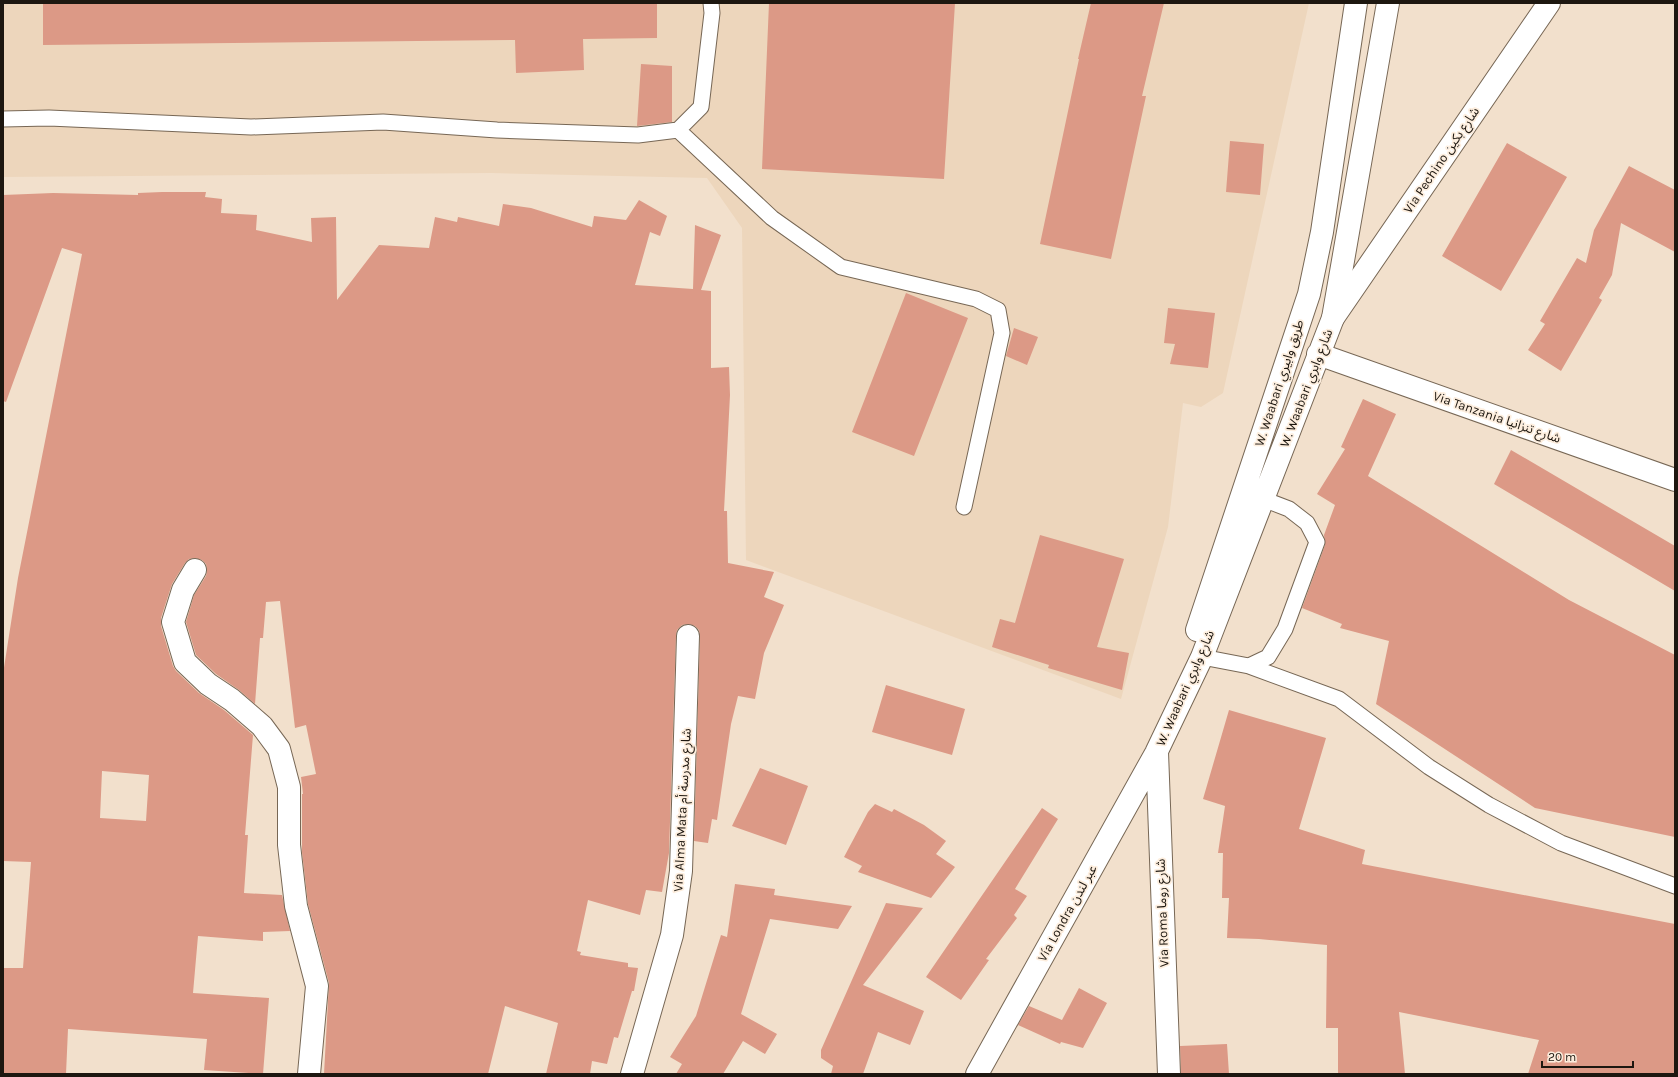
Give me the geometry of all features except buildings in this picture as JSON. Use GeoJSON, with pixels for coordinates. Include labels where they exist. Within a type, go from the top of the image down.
{"type":"FeatureCollection","features":[{"type":"Feature","properties":{"kind":"street","name":"W. Waabari طريق وابيري"},"geometry":{"type":"LineString","coordinates":[[1156,752],[1309,294],[1322,232],[1356,3]]}},
{"type":"Feature","properties":{"kind":"street","name":"W. Waabari شارع وابري"},"geometry":{"type":"LineString","coordinates":[[1156,752],[1202,657],[1333,318],[1388,3]]}},
{"type":"Feature","properties":{"kind":"street","name":"Via Pechino شارع بكين"},"geometry":{"type":"LineString","coordinates":[[1333,318],[1549,3]]}},
{"type":"Feature","properties":{"kind":"street","name":"Via Tanzania شارع تنزانيا"},"geometry":{"type":"LineString","coordinates":[[1318,354],[1675,480]]}},
{"type":"Feature","properties":{"kind":"street"},"geometry":{"type":"LineString","coordinates":[[195,570],[183,590],[173,622],[185,662],[208,684],[232,700],[262,726],[279,749],[289,787],[290,845],[296,906],[317,986],[309,1074]]}},
{"type":"Feature","properties":{"kind":"street","name":"Via Alma Mata شارع مدرسة أم"},"geometry":{"type":"LineString","coordinates":[[632,1074],[672,935],[681,871],[688,636]]}},
{"type":"Feature","properties":{"kind":"street","name":"Vía Londra عبر لندن"},"geometry":{"type":"LineString","coordinates":[[977,1074],[1156,752]]}},
{"type":"Feature","properties":{"kind":"street","name":"Via Roma شارع روما"},"geometry":{"type":"LineString","coordinates":[[1156,752],[1169,1074]]}},
{"type":"Feature","properties":{"kind":"lane"},"geometry":{"type":"LineString","coordinates":[[3,119],[49,118],[251,127],[383,122],[497,130],[638,135],[678,130],[701,107],[712,13],[711,3]]}},
{"type":"Feature","properties":{"kind":"lane"},"geometry":{"type":"LineString","coordinates":[[678,130],[772,218],[841,266],[976,299],[998,310],[1002,333],[964,508]]}},
{"type":"Feature","properties":{"kind":"lane"},"geometry":{"type":"LineString","coordinates":[[1249,666],[1268,656],[1285,629],[1317,542],[1307,523],[1289,509],[1263,498]]}},
{"type":"Feature","properties":{"kind":"lane"},"geometry":{"type":"LineString","coordinates":[[1202,657],[1249,666],[1339,699],[1429,766],[1489,805],[1561,843],[1675,886]]}},
{"type":"Feature","properties":{"kind":"shaded area"},"geometry":{"type":"Polygon","coordinates":[[[3,3],[1309,3],[1223,393],[1201,407],[1183,403],[1168,527],[1121,699],[746,560],[742,228],[707,178],[491,173],[3,177],[3,3]]]}}]}
